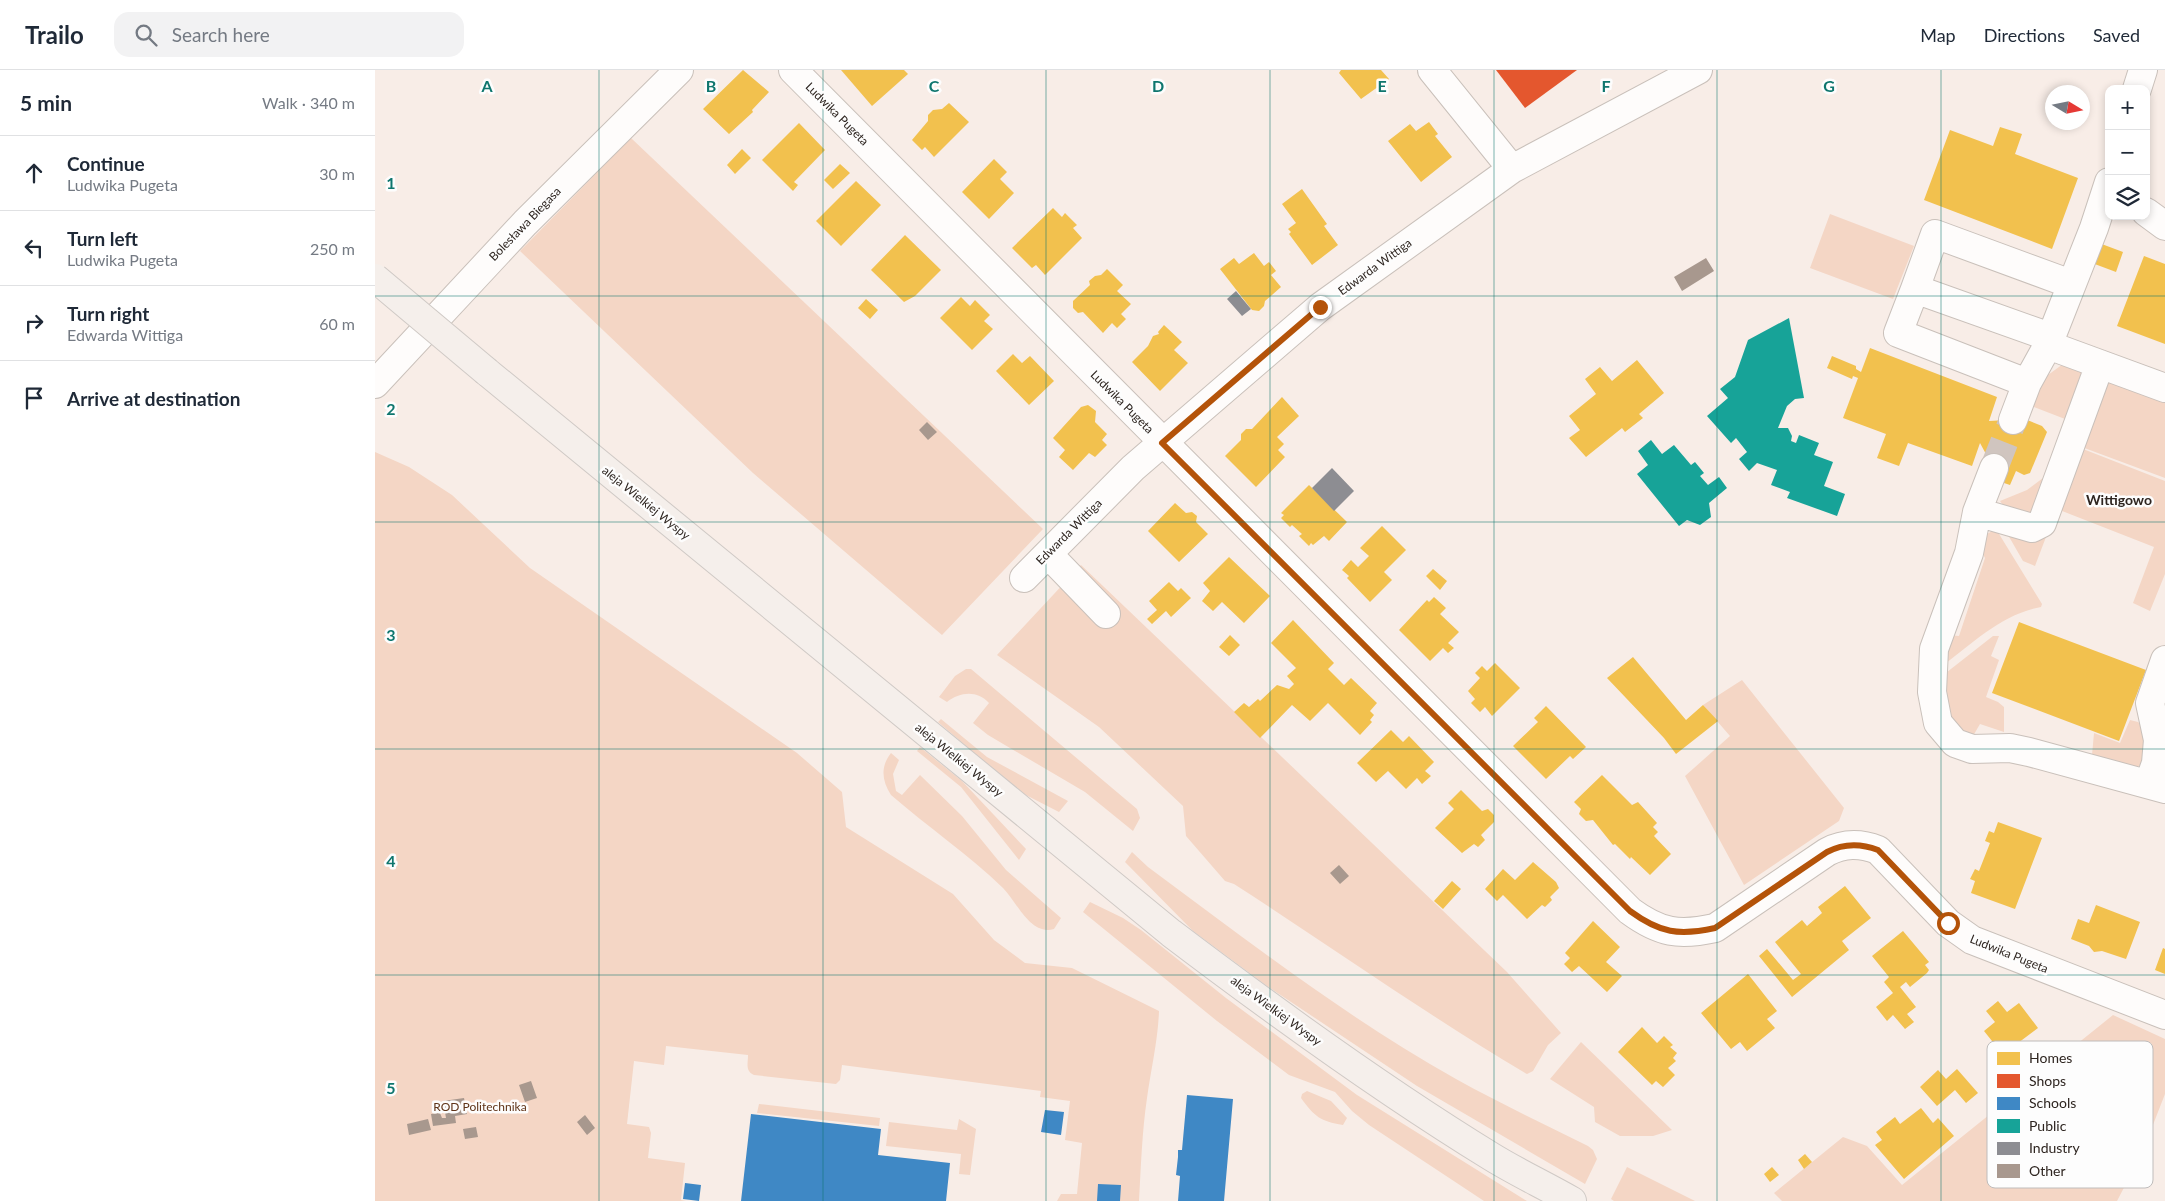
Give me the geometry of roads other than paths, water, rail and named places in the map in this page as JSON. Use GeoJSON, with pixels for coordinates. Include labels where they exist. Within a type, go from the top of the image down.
{"type":"FeatureCollection","features":[{"type":"Feature","properties":{"kind":"main road","name":"aleja Wielkiej Wyspy"},"geometry":{"type":"LineString","coordinates":[[375,278],[1171,933],[1263,1002],[1370,1078],[1493,1158],[1572,1201]]}},
{"type":"Feature","properties":{"kind":"street","name":"Bolesława Biegasa"},"geometry":{"type":"LineString","coordinates":[[375,384],[525,223],[679,70]]}},
{"type":"Feature","properties":{"kind":"street","name":"Ludwika Pugeta"},"geometry":{"type":"LineString","coordinates":[[793,70],[1162,443],[1630,911],[1647,924],[1667,932],[1693,933],[1715,928],[1827,852],[1837,847],[1864,844],[1878,850],[1948,923],[1972,940],[2165,1015]]}},
{"type":"Feature","properties":{"kind":"street"},"geometry":{"type":"LineString","coordinates":[[1432,70],[1512,169]]}},
{"type":"Feature","properties":{"kind":"street","name":"Edwarda Wittiga"},"geometry":{"type":"LineString","coordinates":[[1024,578],[1133,468],[1320,307],[1512,169],[1698,70]]}},
{"type":"Feature","properties":{"kind":"street"},"geometry":{"type":"LineString","coordinates":[[2138,85],[2143,70]]}},
{"type":"Feature","properties":{"kind":"street"},"geometry":{"type":"LineString","coordinates":[[2013,420],[2027,383],[2049,341],[2105,193]]}},
{"type":"Feature","properties":{"kind":"street"},"geometry":{"type":"LineString","coordinates":[[2150,215],[2165,226]]}},
{"type":"Feature","properties":{"kind":"street"},"geometry":{"type":"LineString","coordinates":[[2027,383],[1898,333],[1935,234],[2071,284]]}},
{"type":"Feature","properties":{"kind":"street"},"geometry":{"type":"LineString","coordinates":[[1915,289],[2165,388]]}},
{"type":"Feature","properties":{"kind":"street"},"geometry":{"type":"LineString","coordinates":[[1977,512],[2032,528],[2042,523],[2101,364]]}},
{"type":"Feature","properties":{"kind":"street"},"geometry":{"type":"LineString","coordinates":[[1994,468],[1977,512],[1969,553],[1934,649],[1932,692],[1938,723],[1955,743],[1972,749],[2010,748],[2029,752],[2085,769],[2157,786],[2157,706],[2165,660]]}},
{"type":"Feature","properties":{"kind":"street"},"geometry":{"type":"LineString","coordinates":[[1048,554],[1107,614]]}},
{"type":"Feature","properties":{"kind":"tunnel"},"geometry":{"type":"LineString","coordinates":[[1994,468],[2013,420]]}},
{"type":"Feature","properties":{"kind":"district","name":"Wittigowo"},"geometry":{"type":"Point","coordinates":[2119,500]}},
{"type":"Feature","properties":{"kind":"park label","name":"ROD Politechnika"},"geometry":{"type":"Point","coordinates":[480,1107]}}]}
